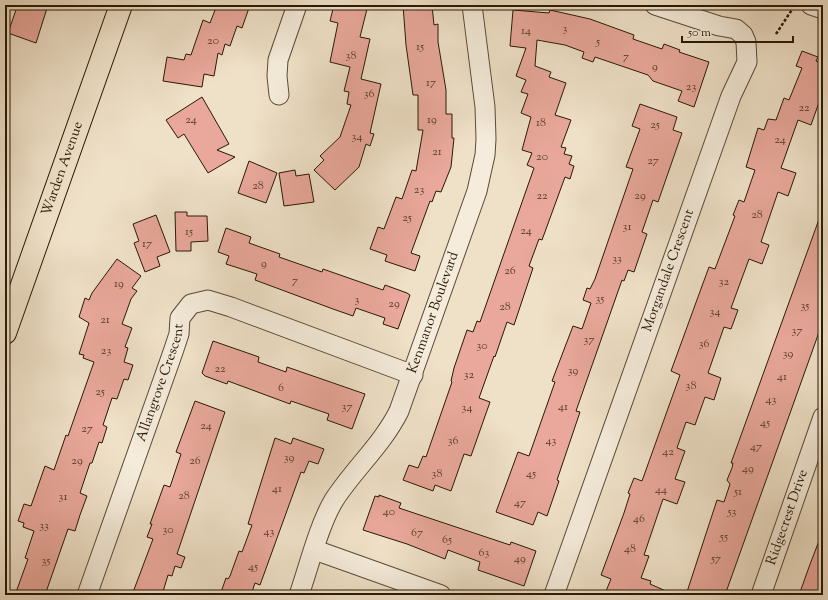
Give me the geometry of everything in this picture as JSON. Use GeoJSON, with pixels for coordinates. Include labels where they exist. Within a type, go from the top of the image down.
{"type":"FeatureCollection","features":[{"type":"Feature","properties":{"kind":"main road","name":"Warden Avenue"},"geometry":{"type":"LineString","coordinates":[[5,333],[121,5]]}},
{"type":"Feature","properties":{"kind":"street"},"geometry":{"type":"LineString","coordinates":[[279,95],[277,76],[278,60],[297,5]]}},
{"type":"Feature","properties":{"kind":"street","name":"Kenmanor Boulevard"},"geometry":{"type":"LineString","coordinates":[[299,595],[328,511],[344,486],[390,430],[413,375],[477,191],[485,155],[485,107],[472,5]]}},
{"type":"Feature","properties":{"kind":"street","name":"Morgandale Crescent"},"geometry":{"type":"LineString","coordinates":[[554,595],[731,96],[746,62],[746,42],[743,35],[736,29],[719,26],[655,5]]}},
{"type":"Feature","properties":{"kind":"street"},"geometry":{"type":"LineString","coordinates":[[811,5],[823,10]]}},
{"type":"Feature","properties":{"kind":"street","name":"Allangrove Crescent"},"geometry":{"type":"LineString","coordinates":[[87,595],[173,352],[179,334],[180,318],[191,304],[208,300],[231,307],[413,375]]}},
{"type":"Feature","properties":{"kind":"street","name":"Ridgecrest Drive"},"geometry":{"type":"LineString","coordinates":[[761,595],[823,417]]}},
{"type":"Feature","properties":{"kind":"street"},"geometry":{"type":"LineString","coordinates":[[315,550],[441,595]]}},
{"type":"Feature","properties":{"kind":"path"},"geometry":{"type":"LineString","coordinates":[[776,34],[795,5]]}},
{"type":"Feature","properties":{"kind":"building"},"geometry":{"type":"Polygon","coordinates":[[[25,5],[48,5],[36,43],[8,33],[17,7],[24,9],[25,5]]]}},
{"type":"Feature","properties":{"kind":"building"},"geometry":{"type":"Polygon","coordinates":[[[217,5],[250,5],[242,28],[237,26],[230,46],[225,44],[222,55],[218,53],[214,76],[204,74],[202,87],[163,81],[167,57],[184,60],[186,54],[191,55],[203,20],[210,23],[217,5]]]}},
{"type":"Feature","properties":{"kind":"building"},"geometry":{"type":"Polygon","coordinates":[[[334,5],[368,5],[360,37],[370,39],[361,79],[381,84],[370,133],[374,134],[370,146],[366,144],[359,167],[335,190],[314,170],[324,160],[320,156],[340,137],[351,105],[347,104],[349,92],[344,91],[350,67],[330,62],[338,23],[330,21],[334,5]]]}},
{"type":"Feature","properties":{"kind":"building"},"geometry":{"type":"Polygon","coordinates":[[[403,5],[432,5],[434,25],[438,24],[438,42],[446,90],[446,114],[452,114],[452,138],[454,138],[451,167],[441,192],[436,191],[432,202],[430,201],[411,253],[420,256],[415,271],[385,261],[387,255],[370,249],[378,227],[384,229],[396,197],[402,199],[412,170],[416,171],[423,130],[418,130],[418,95],[413,95],[406,45],[403,5]]]}},
{"type":"Feature","properties":{"kind":"building"},"geometry":{"type":"Polygon","coordinates":[[[513,10],[549,13],[550,10],[590,19],[634,35],[633,39],[662,49],[664,44],[680,50],[679,52],[709,62],[694,107],[678,101],[682,91],[653,81],[648,75],[595,57],[593,62],[582,58],[584,52],[565,45],[537,40],[535,66],[551,72],[549,77],[566,83],[555,115],[571,120],[561,147],[566,148],[564,154],[572,156],[569,164],[574,166],[570,179],[565,177],[542,240],[539,239],[529,266],[533,268],[514,325],[507,322],[479,398],[490,402],[471,456],[464,454],[451,491],[435,485],[433,491],[403,480],[409,465],[418,468],[423,456],[426,457],[452,382],[454,368],[467,330],[473,332],[477,321],[480,322],[534,168],[527,165],[532,153],[522,150],[531,117],[521,113],[528,94],[521,92],[526,80],[516,76],[526,48],[510,46],[513,10]]]}},
{"type":"Feature","properties":{"kind":"building"},"geometry":{"type":"Polygon","coordinates":[[[802,51],[818,57],[816,61],[823,64],[823,91],[811,125],[798,120],[781,168],[796,173],[788,196],[778,192],[761,242],[769,245],[762,264],[749,259],[731,308],[738,310],[731,329],[724,327],[708,373],[721,378],[714,400],[705,397],[695,425],[686,422],[677,448],[685,451],[675,479],[685,482],[677,504],[663,499],[644,555],[649,556],[641,578],[651,581],[650,584],[675,595],[617,595],[606,591],[611,579],[601,575],[624,513],[630,494],[628,493],[634,478],[642,481],[680,375],[671,371],[702,286],[709,267],[715,269],[735,216],[733,215],[739,200],[744,202],[755,170],[746,167],[758,128],[764,130],[768,119],[776,120],[784,98],[789,100],[802,68],[796,66],[802,51]]]}},
{"type":"Feature","properties":{"kind":"building"},"geometry":{"type":"Polygon","coordinates":[[[202,97],[229,144],[217,150],[235,157],[208,173],[184,134],[178,138],[166,120],[202,97]]]}},
{"type":"Feature","properties":{"kind":"building"},"geometry":{"type":"Polygon","coordinates":[[[640,104],[677,117],[673,130],[682,133],[658,202],[653,200],[642,232],[647,234],[634,272],[628,270],[624,281],[622,280],[576,411],[580,412],[557,480],[559,481],[547,516],[538,512],[533,525],[496,512],[518,452],[529,456],[555,382],[552,381],[573,326],[582,329],[591,303],[583,300],[587,288],[590,289],[595,279],[633,169],[626,167],[640,129],[632,126],[640,104]]]}},
{"type":"Feature","properties":{"kind":"building"},"geometry":{"type":"Polygon","coordinates":[[[249,161],[277,173],[266,203],[238,193],[249,161]]]}},
{"type":"Feature","properties":{"kind":"building"},"geometry":{"type":"Polygon","coordinates":[[[295,170],[296,176],[309,174],[314,202],[284,206],[279,173],[295,170]]]}},
{"type":"Feature","properties":{"kind":"building"},"geometry":{"type":"Polygon","coordinates":[[[822,211],[823,321],[725,595],[686,595],[717,500],[724,502],[730,484],[727,480],[732,468],[733,463],[731,463],[822,211]]]}},
{"type":"Feature","properties":{"kind":"building"},"geometry":{"type":"Polygon","coordinates":[[[175,212],[187,212],[187,216],[207,216],[208,241],[191,242],[191,251],[176,251],[175,212]]]}},
{"type":"Feature","properties":{"kind":"building"},"geometry":{"type":"Polygon","coordinates":[[[156,215],[170,252],[157,257],[160,266],[145,272],[134,243],[139,241],[133,224],[156,215]]]}},
{"type":"Feature","properties":{"kind":"building"},"geometry":{"type":"Polygon","coordinates":[[[226,228],[251,237],[249,243],[280,254],[279,257],[322,272],[323,269],[383,290],[385,285],[407,293],[410,295],[398,329],[383,324],[385,318],[356,308],[353,316],[255,280],[257,274],[226,264],[229,256],[218,252],[226,228]]]}},
{"type":"Feature","properties":{"kind":"building"},"geometry":{"type":"Polygon","coordinates":[[[117,259],[141,276],[132,288],[137,291],[131,299],[122,324],[132,328],[125,347],[128,348],[124,362],[133,365],[128,380],[124,379],[117,399],[112,398],[103,425],[107,427],[102,443],[99,442],[80,493],[87,496],[75,531],[68,529],[45,595],[15,595],[28,559],[25,558],[34,531],[23,527],[24,523],[18,521],[24,504],[31,506],[45,466],[54,470],[66,435],[68,436],[94,362],[83,358],[84,355],[79,354],[89,323],[79,317],[85,298],[89,300],[92,293],[117,259]]]}},
{"type":"Feature","properties":{"kind":"building"},"geometry":{"type":"Polygon","coordinates":[[[213,341],[259,357],[258,362],[286,372],[287,367],[365,394],[352,429],[327,420],[329,414],[291,401],[290,404],[228,381],[227,384],[205,376],[202,373],[213,341]]]}},
{"type":"Feature","properties":{"kind":"building"},"geometry":{"type":"Polygon","coordinates":[[[195,401],[225,412],[177,554],[185,557],[181,568],[175,566],[172,576],[168,575],[162,595],[132,595],[153,539],[147,537],[152,524],[150,524],[164,485],[170,487],[181,454],[176,452],[195,401]]]}},
{"type":"Feature","properties":{"kind":"building"},"geometry":{"type":"Polygon","coordinates":[[[275,438],[291,444],[293,438],[324,449],[318,464],[309,461],[304,473],[301,472],[260,585],[255,583],[251,595],[220,595],[226,578],[228,579],[230,576],[239,551],[242,552],[252,525],[248,524],[275,438]]]}},
{"type":"Feature","properties":{"kind":"building"},"geometry":{"type":"Polygon","coordinates":[[[379,495],[401,503],[399,508],[510,545],[511,542],[536,551],[524,586],[478,570],[480,562],[448,550],[445,559],[407,544],[363,530],[375,496],[379,497],[379,495]]]}},
{"type":"Feature","properties":{"kind":"building"},"geometry":{"type":"Polygon","coordinates":[[[822,533],[823,595],[799,595],[809,567],[822,533]]]}}]}
